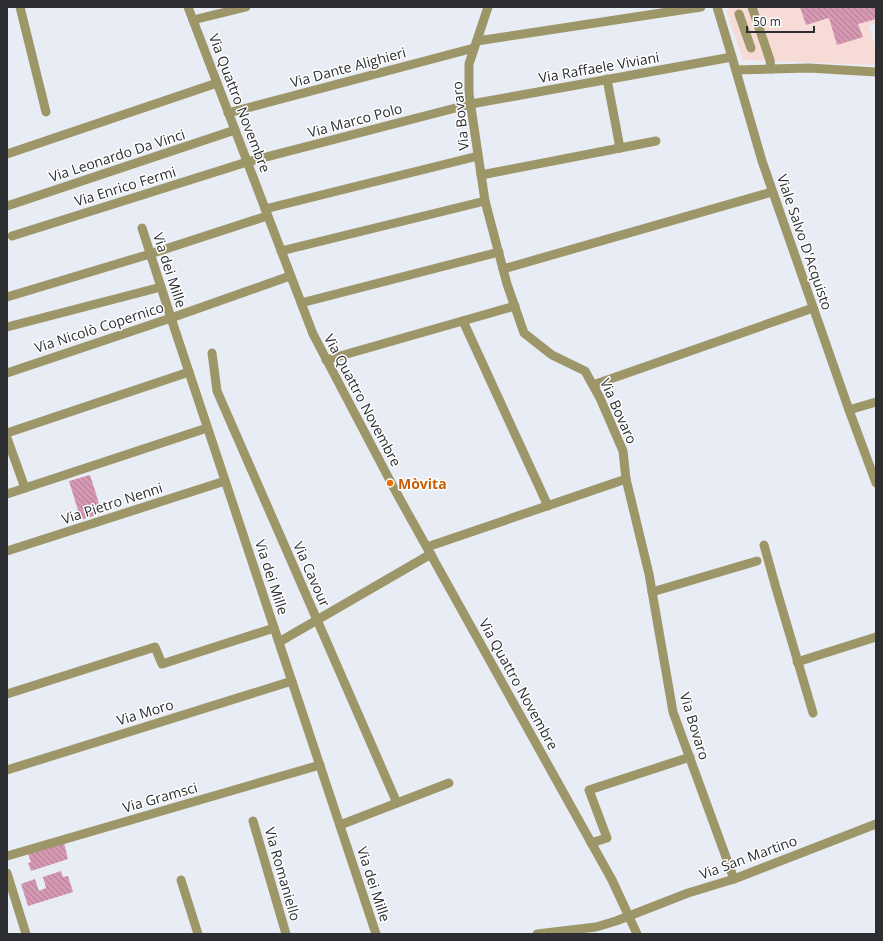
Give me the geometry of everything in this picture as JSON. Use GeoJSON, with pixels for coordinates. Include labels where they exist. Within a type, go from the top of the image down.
{"type":"FeatureCollection","features":[{"type":"Feature","properties":{"kind":"street"},"geometry":{"type":"LineString","coordinates":[[20,7],[46,112]]}},
{"type":"Feature","properties":{"kind":"street","name":"Via Quattro Novembre"},"geometry":{"type":"LineString","coordinates":[[188,7],[312,334],[429,551],[590,843],[612,880],[637,934]]}},
{"type":"Feature","properties":{"kind":"street"},"geometry":{"type":"LineString","coordinates":[[193,20],[246,7]]}},
{"type":"Feature","properties":{"kind":"street","name":"Via Bovaro"},"geometry":{"type":"LineString","coordinates":[[488,7],[469,64],[469,94],[485,201],[503,269],[524,333],[552,355],[585,371],[600,398],[623,451],[626,479],[652,592],[673,712],[734,879]]}},
{"type":"Feature","properties":{"kind":"street","name":"Via Dante Alighieri"},"geometry":{"type":"LineString","coordinates":[[228,113],[476,44],[701,7]]}},
{"type":"Feature","properties":{"kind":"street"},"geometry":{"type":"LineString","coordinates":[[752,7],[772,69]]}},
{"type":"Feature","properties":{"kind":"street","name":"Viale Salvo D'Acquisto"},"geometry":{"type":"LineString","coordinates":[[720,8],[732,57],[772,192],[849,410],[874,471],[876,483]]}},
{"type":"Feature","properties":{"kind":"street"},"geometry":{"type":"LineString","coordinates":[[751,48],[740,18],[756,18]]}},
{"type":"Feature","properties":{"kind":"street","name":"Via Raffaele Viviani"},"geometry":{"type":"LineString","coordinates":[[471,104],[732,57]]}},
{"type":"Feature","properties":{"kind":"street"},"geometry":{"type":"LineString","coordinates":[[736,70],[809,68],[876,72]]}},
{"type":"Feature","properties":{"kind":"street"},"geometry":{"type":"LineString","coordinates":[[607,79],[620,148]]}},
{"type":"Feature","properties":{"kind":"street"},"geometry":{"type":"LineString","coordinates":[[7,154],[217,83]]}},
{"type":"Feature","properties":{"kind":"street","name":"Via Marco Polo"},"geometry":{"type":"LineString","coordinates":[[247,162],[471,104]]}},
{"type":"Feature","properties":{"kind":"street","name":"Via Leonardo Da Vinci"},"geometry":{"type":"LineString","coordinates":[[7,206],[235,130]]}},
{"type":"Feature","properties":{"kind":"street"},"geometry":{"type":"LineString","coordinates":[[481,175],[656,141]]}},
{"type":"Feature","properties":{"kind":"street"},"geometry":{"type":"LineString","coordinates":[[7,297],[150,254],[266,212],[478,156]]}},
{"type":"Feature","properties":{"kind":"street","name":"Via Enrico Fermi"},"geometry":{"type":"LineString","coordinates":[[12,236],[247,162]]}},
{"type":"Feature","properties":{"kind":"street"},"geometry":{"type":"LineString","coordinates":[[503,269],[772,192]]}},
{"type":"Feature","properties":{"kind":"street"},"geometry":{"type":"LineString","coordinates":[[281,251],[485,201]]}},
{"type":"Feature","properties":{"kind":"street","name":"Via dei Mille"},"geometry":{"type":"LineString","coordinates":[[142,228],[207,428],[376,934]]}},
{"type":"Feature","properties":{"kind":"street"},"geometry":{"type":"LineString","coordinates":[[301,303],[499,252]]}},
{"type":"Feature","properties":{"kind":"street","name":"Via Nicolò Copernico"},"geometry":{"type":"LineString","coordinates":[[7,373],[290,276]]}},
{"type":"Feature","properties":{"kind":"street"},"geometry":{"type":"LineString","coordinates":[[7,326],[161,287]]}},
{"type":"Feature","properties":{"kind":"street"},"geometry":{"type":"LineString","coordinates":[[326,360],[515,306]]}},
{"type":"Feature","properties":{"kind":"street"},"geometry":{"type":"LineString","coordinates":[[593,385],[813,308]]}},
{"type":"Feature","properties":{"kind":"street"},"geometry":{"type":"LineString","coordinates":[[463,321],[548,506]]}},
{"type":"Feature","properties":{"kind":"street","name":"Via Cavour"},"geometry":{"type":"LineString","coordinates":[[212,353],[217,391],[397,803]]}},
{"type":"Feature","properties":{"kind":"street"},"geometry":{"type":"LineString","coordinates":[[7,433],[189,372]]}},
{"type":"Feature","properties":{"kind":"street"},"geometry":{"type":"LineString","coordinates":[[849,410],[876,402]]}},
{"type":"Feature","properties":{"kind":"street"},"geometry":{"type":"LineString","coordinates":[[7,494],[207,428]]}},
{"type":"Feature","properties":{"kind":"street"},"geometry":{"type":"LineString","coordinates":[[7,438],[25,488]]}},
{"type":"Feature","properties":{"kind":"street"},"geometry":{"type":"LineString","coordinates":[[279,642],[429,551],[548,506],[626,479]]}},
{"type":"Feature","properties":{"kind":"street","name":"Via Pietro Nenni"},"geometry":{"type":"LineString","coordinates":[[7,551],[225,481]]}},
{"type":"Feature","properties":{"kind":"street"},"geometry":{"type":"LineString","coordinates":[[764,545],[813,713]]}},
{"type":"Feature","properties":{"kind":"street"},"geometry":{"type":"LineString","coordinates":[[652,592],[757,561]]}},
{"type":"Feature","properties":{"kind":"street"},"geometry":{"type":"LineString","coordinates":[[7,694],[155,647],[162,664],[274,628]]}},
{"type":"Feature","properties":{"kind":"street"},"geometry":{"type":"LineString","coordinates":[[797,662],[876,638]]}},
{"type":"Feature","properties":{"kind":"street","name":"Via Moro"},"geometry":{"type":"LineString","coordinates":[[7,770],[292,681]]}},
{"type":"Feature","properties":{"kind":"street"},"geometry":{"type":"LineString","coordinates":[[590,843],[607,838],[589,790],[690,757]]}},
{"type":"Feature","properties":{"kind":"street","name":"Via Gramsci"},"geometry":{"type":"LineString","coordinates":[[7,856],[320,765]]}},
{"type":"Feature","properties":{"kind":"street"},"geometry":{"type":"LineString","coordinates":[[340,824],[449,783]]}},
{"type":"Feature","properties":{"kind":"street","name":"Via Romaniello"},"geometry":{"type":"LineString","coordinates":[[253,821],[286,934]]}},
{"type":"Feature","properties":{"kind":"street","name":"Via San Martino"},"geometry":{"type":"LineString","coordinates":[[629,916],[688,893],[734,879],[876,824]]}},
{"type":"Feature","properties":{"kind":"street"},"geometry":{"type":"LineString","coordinates":[[7,872],[26,934]]}},
{"type":"Feature","properties":{"kind":"street"},"geometry":{"type":"LineString","coordinates":[[182,880],[198,934]]}},
{"type":"Feature","properties":{"kind":"street"},"geometry":{"type":"LineString","coordinates":[[537,934],[596,927],[629,916]]}},
{"type":"Feature","properties":{"kind":"shaded area"},"geometry":{"type":"Polygon","coordinates":[[[737,7],[876,7],[876,24],[869,26],[876,50],[876,65],[743,60],[726,10],[737,7]]]}},
{"type":"Feature","properties":{"kind":"building"},"geometry":{"type":"Polygon","coordinates":[[[800,7],[876,7],[876,19],[858,24],[863,37],[837,45],[829,18],[806,25],[800,7]]]}},
{"type":"Feature","properties":{"kind":"building"},"geometry":{"type":"Polygon","coordinates":[[[90,475],[102,513],[81,520],[69,481],[90,475]]]}},
{"type":"Feature","properties":{"kind":"building"},"geometry":{"type":"Polygon","coordinates":[[[64,843],[68,859],[31,871],[28,863],[31,862],[28,854],[64,843]]]}},
{"type":"Feature","properties":{"kind":"building"},"geometry":{"type":"Polygon","coordinates":[[[61,871],[63,877],[68,876],[73,892],[28,906],[21,884],[35,879],[39,891],[46,888],[43,877],[61,871]]]}},
{"type":"Feature","properties":{"kind":"place","name":"Mòvita"},"geometry":{"type":"Point","coordinates":[390,483]}}]}
